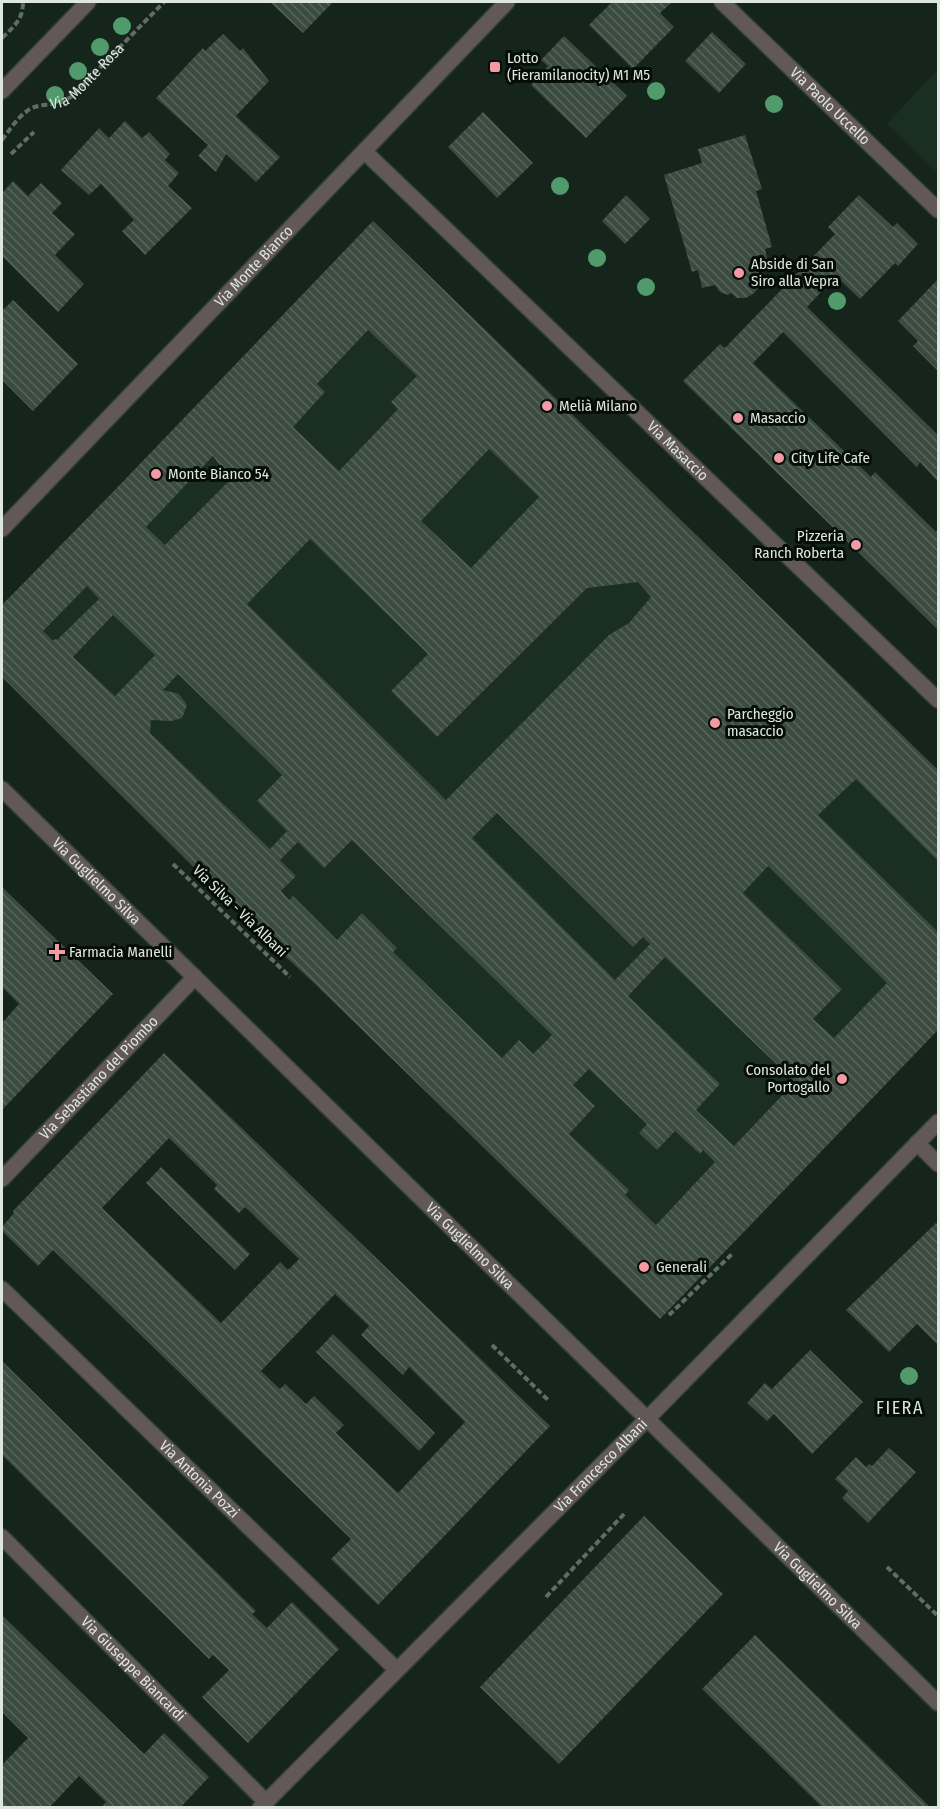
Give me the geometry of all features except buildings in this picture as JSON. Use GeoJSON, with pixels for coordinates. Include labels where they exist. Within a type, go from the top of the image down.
{"type":"FeatureCollection","features":[{"type":"Feature","properties":{"kind":"street"},"geometry":{"type":"LineString","coordinates":[[2,91],[88,2]]}},
{"type":"Feature","properties":{"kind":"street","name":"Via Monte Bianco"},"geometry":{"type":"LineString","coordinates":[[2,529],[507,2]]}},
{"type":"Feature","properties":{"kind":"street","name":"Via Paolo Uccello"},"geometry":{"type":"LineString","coordinates":[[722,2],[939,210]]}},
{"type":"Feature","properties":{"kind":"street","name":"Via Masaccio"},"geometry":{"type":"LineString","coordinates":[[364,151],[939,700]]}},
{"type":"Feature","properties":{"kind":"street","name":"Via Guglielmo Silva"},"geometry":{"type":"LineString","coordinates":[[2,789],[939,1703]]}},
{"type":"Feature","properties":{"kind":"street","name":"Via Sebastiano del Piombo"},"geometry":{"type":"LineString","coordinates":[[2,1179],[195,977]]}},
{"type":"Feature","properties":{"kind":"street","name":"Via Francesco Albani"},"geometry":{"type":"LineString","coordinates":[[263,1804],[939,1122]]}},
{"type":"Feature","properties":{"kind":"street"},"geometry":{"type":"LineString","coordinates":[[918,1143],[939,1164]]}},
{"type":"Feature","properties":{"kind":"street","name":"Via Antonia Pozzi"},"geometry":{"type":"LineString","coordinates":[[2,1289],[397,1670]]}},
{"type":"Feature","properties":{"kind":"street","name":"Via Giuseppe Biancardi"},"geometry":{"type":"LineString","coordinates":[[2,1537],[263,1804]]}},
{"type":"Feature","properties":{"kind":"path"},"geometry":{"type":"LineString","coordinates":[[2,38],[20,19],[23,2]]}},
{"type":"Feature","properties":{"kind":"path","name":"Via Monte Rosa"},"geometry":{"type":"LineString","coordinates":[[2,140],[27,110],[44,105],[57,105],[72,96],[164,2]]}},
{"type":"Feature","properties":{"kind":"path"},"geometry":{"type":"LineString","coordinates":[[11,154],[34,132]]}},
{"type":"Feature","properties":{"kind":"path","name":"Via Silva - Via Albani"},"geometry":{"type":"LineString","coordinates":[[173,864],[290,976]]}},
{"type":"Feature","properties":{"kind":"path"},"geometry":{"type":"LineString","coordinates":[[669,1315],[732,1254]]}},
{"type":"Feature","properties":{"kind":"path"},"geometry":{"type":"LineString","coordinates":[[492,1345],[548,1400]]}},
{"type":"Feature","properties":{"kind":"path"},"geometry":{"type":"LineString","coordinates":[[546,1597],[624,1514]]}},
{"type":"Feature","properties":{"kind":"path"},"geometry":{"type":"LineString","coordinates":[[887,1567],[939,1616]]}},
{"type":"Feature","properties":{"kind":"shaded area"},"geometry":{"type":"Polygon","coordinates":[[[938,69],[938,175],[887,124],[938,69]]]}},
{"type":"Feature","properties":{"kind":"shaded area"},"geometry":{"type":"Polygon","coordinates":[[[373,221],[938,770],[938,1030],[660,1319],[258,931],[2,677],[2,605],[373,221]]]}},
{"type":"Feature","properties":{"kind":"place","name":"Lotto (Fieramilanocity) M1 M5"},"geometry":{"type":"Point","coordinates":[495,67]}},
{"type":"Feature","properties":{"kind":"place","name":"Abside di San Siro alla Vepra"},"geometry":{"type":"Point","coordinates":[739,273]}},
{"type":"Feature","properties":{"kind":"place","name":"Melià Milano"},"geometry":{"type":"Point","coordinates":[547,406]}},
{"type":"Feature","properties":{"kind":"place","name":"Masaccio"},"geometry":{"type":"Point","coordinates":[738,418]}},
{"type":"Feature","properties":{"kind":"place","name":"City Life Cafe"},"geometry":{"type":"Point","coordinates":[779,458]}},
{"type":"Feature","properties":{"kind":"place","name":"Monte Bianco 54"},"geometry":{"type":"Point","coordinates":[156,474]}},
{"type":"Feature","properties":{"kind":"place","name":"Pizzeria Ranch Roberta"},"geometry":{"type":"Point","coordinates":[856,545]}},
{"type":"Feature","properties":{"kind":"place","name":"Parcheggio masaccio"},"geometry":{"type":"Point","coordinates":[715,723]}},
{"type":"Feature","properties":{"kind":"place","name":"Farmacia Manelli"},"geometry":{"type":"Point","coordinates":[57,952]}},
{"type":"Feature","properties":{"kind":"place","name":"Consolato del Portogallo"},"geometry":{"type":"Point","coordinates":[842,1079]}},
{"type":"Feature","properties":{"kind":"place","name":"Generali"},"geometry":{"type":"Point","coordinates":[644,1267]}},
{"type":"Feature","properties":{"kind":"district","name":"FIERA"},"geometry":{"type":"Point","coordinates":[900,1408]}}]}
